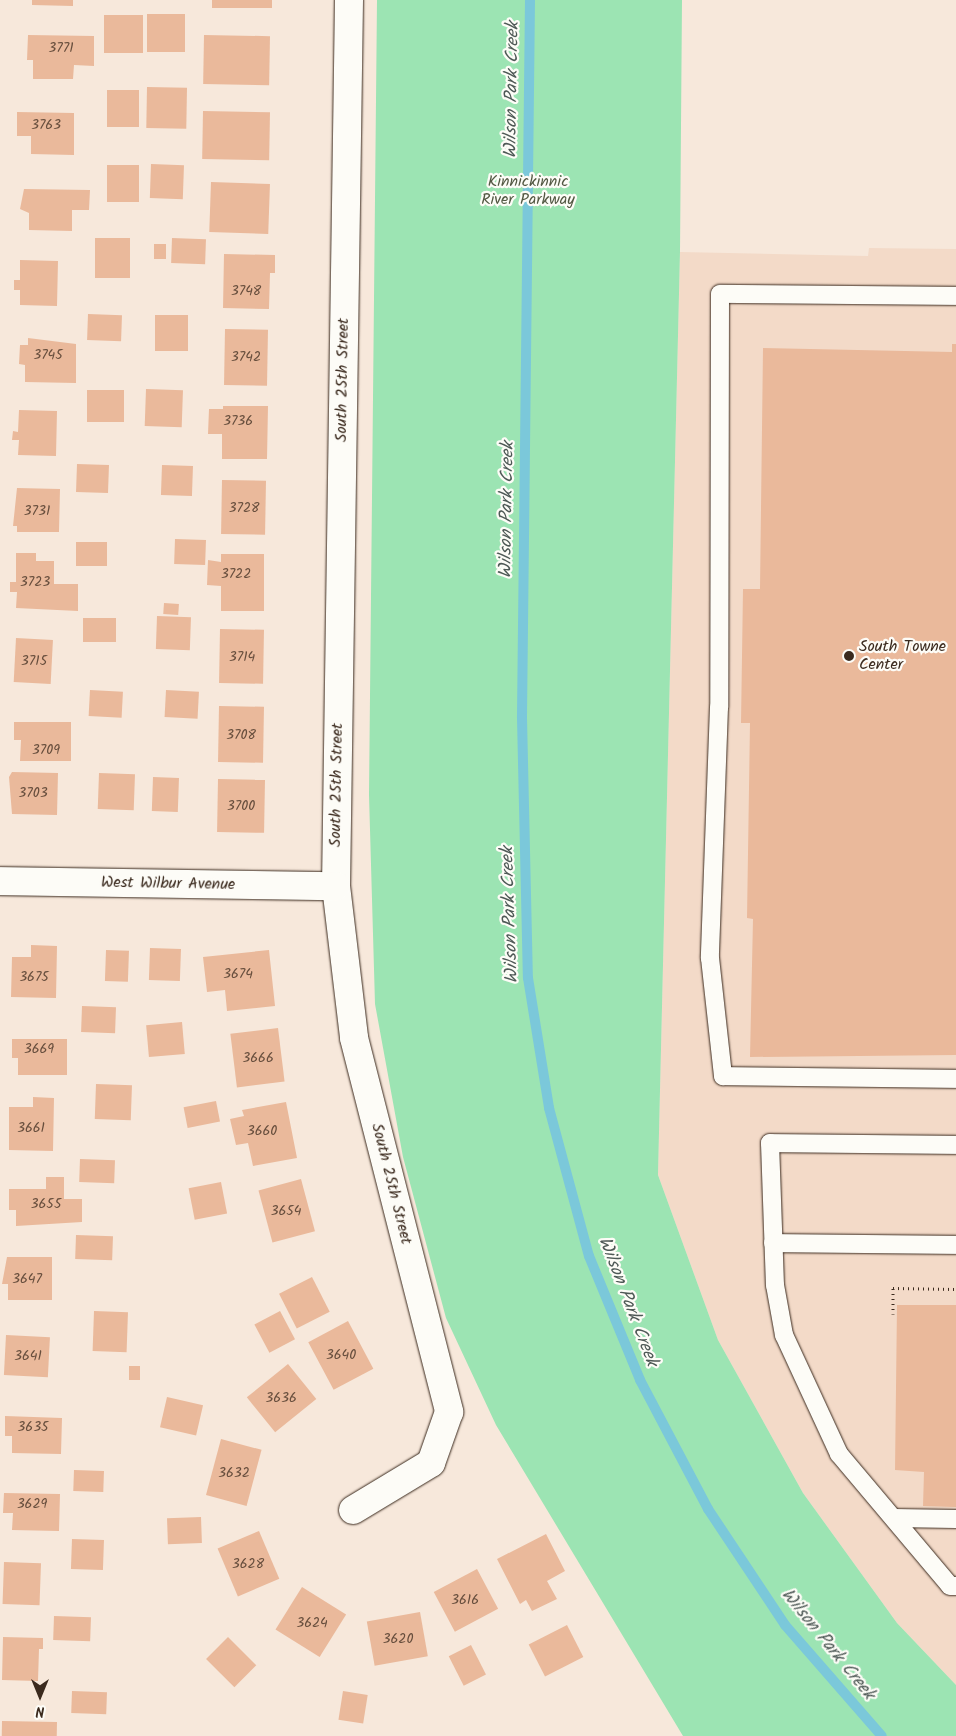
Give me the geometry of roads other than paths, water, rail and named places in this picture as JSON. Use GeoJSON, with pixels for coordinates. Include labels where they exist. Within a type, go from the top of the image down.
{"type":"FeatureCollection","features":[{"type":"Feature","properties":{"kind":"street","name":"South 25th Street"},"geometry":{"type":"LineString","coordinates":[[349,0],[336,886],[354,1038],[449,1412],[431,1463],[353,1510]]}},
{"type":"Feature","properties":{"kind":"street","name":"West Wilbur Avenue"},"geometry":{"type":"LineString","coordinates":[[0,882],[336,886]]}},
{"type":"Feature","properties":{"kind":"lane"},"geometry":{"type":"LineString","coordinates":[[956,296],[720,294],[719,707],[710,958],[723,1076],[956,1079]]}},
{"type":"Feature","properties":{"kind":"lane"},"geometry":{"type":"LineString","coordinates":[[956,1146],[770,1143],[775,1285],[784,1335],[839,1454],[950,1586],[956,1586]]}},
{"type":"Feature","properties":{"kind":"lane"},"geometry":{"type":"LineString","coordinates":[[773,1243],[956,1245]]}},
{"type":"Feature","properties":{"kind":"lane"},"geometry":{"type":"LineString","coordinates":[[894,1518],[956,1519]]}},
{"type":"Feature","properties":{"kind":"waterway","name":"Wilson Park Creek"},"geometry":{"type":"LineString","coordinates":[[530,0],[522,718],[528,978],[549,1108],[589,1256],[640,1380],[708,1509],[785,1625],[882,1736]]}},
{"type":"Feature","properties":{"kind":"place","name":"South Towne Center"},"geometry":{"type":"Point","coordinates":[849,656]}},
{"type":"Feature","properties":{"kind":"park label","name":"Kinnickinnic River Parkway"},"geometry":{"type":"Point","coordinates":[528,191]}}]}
